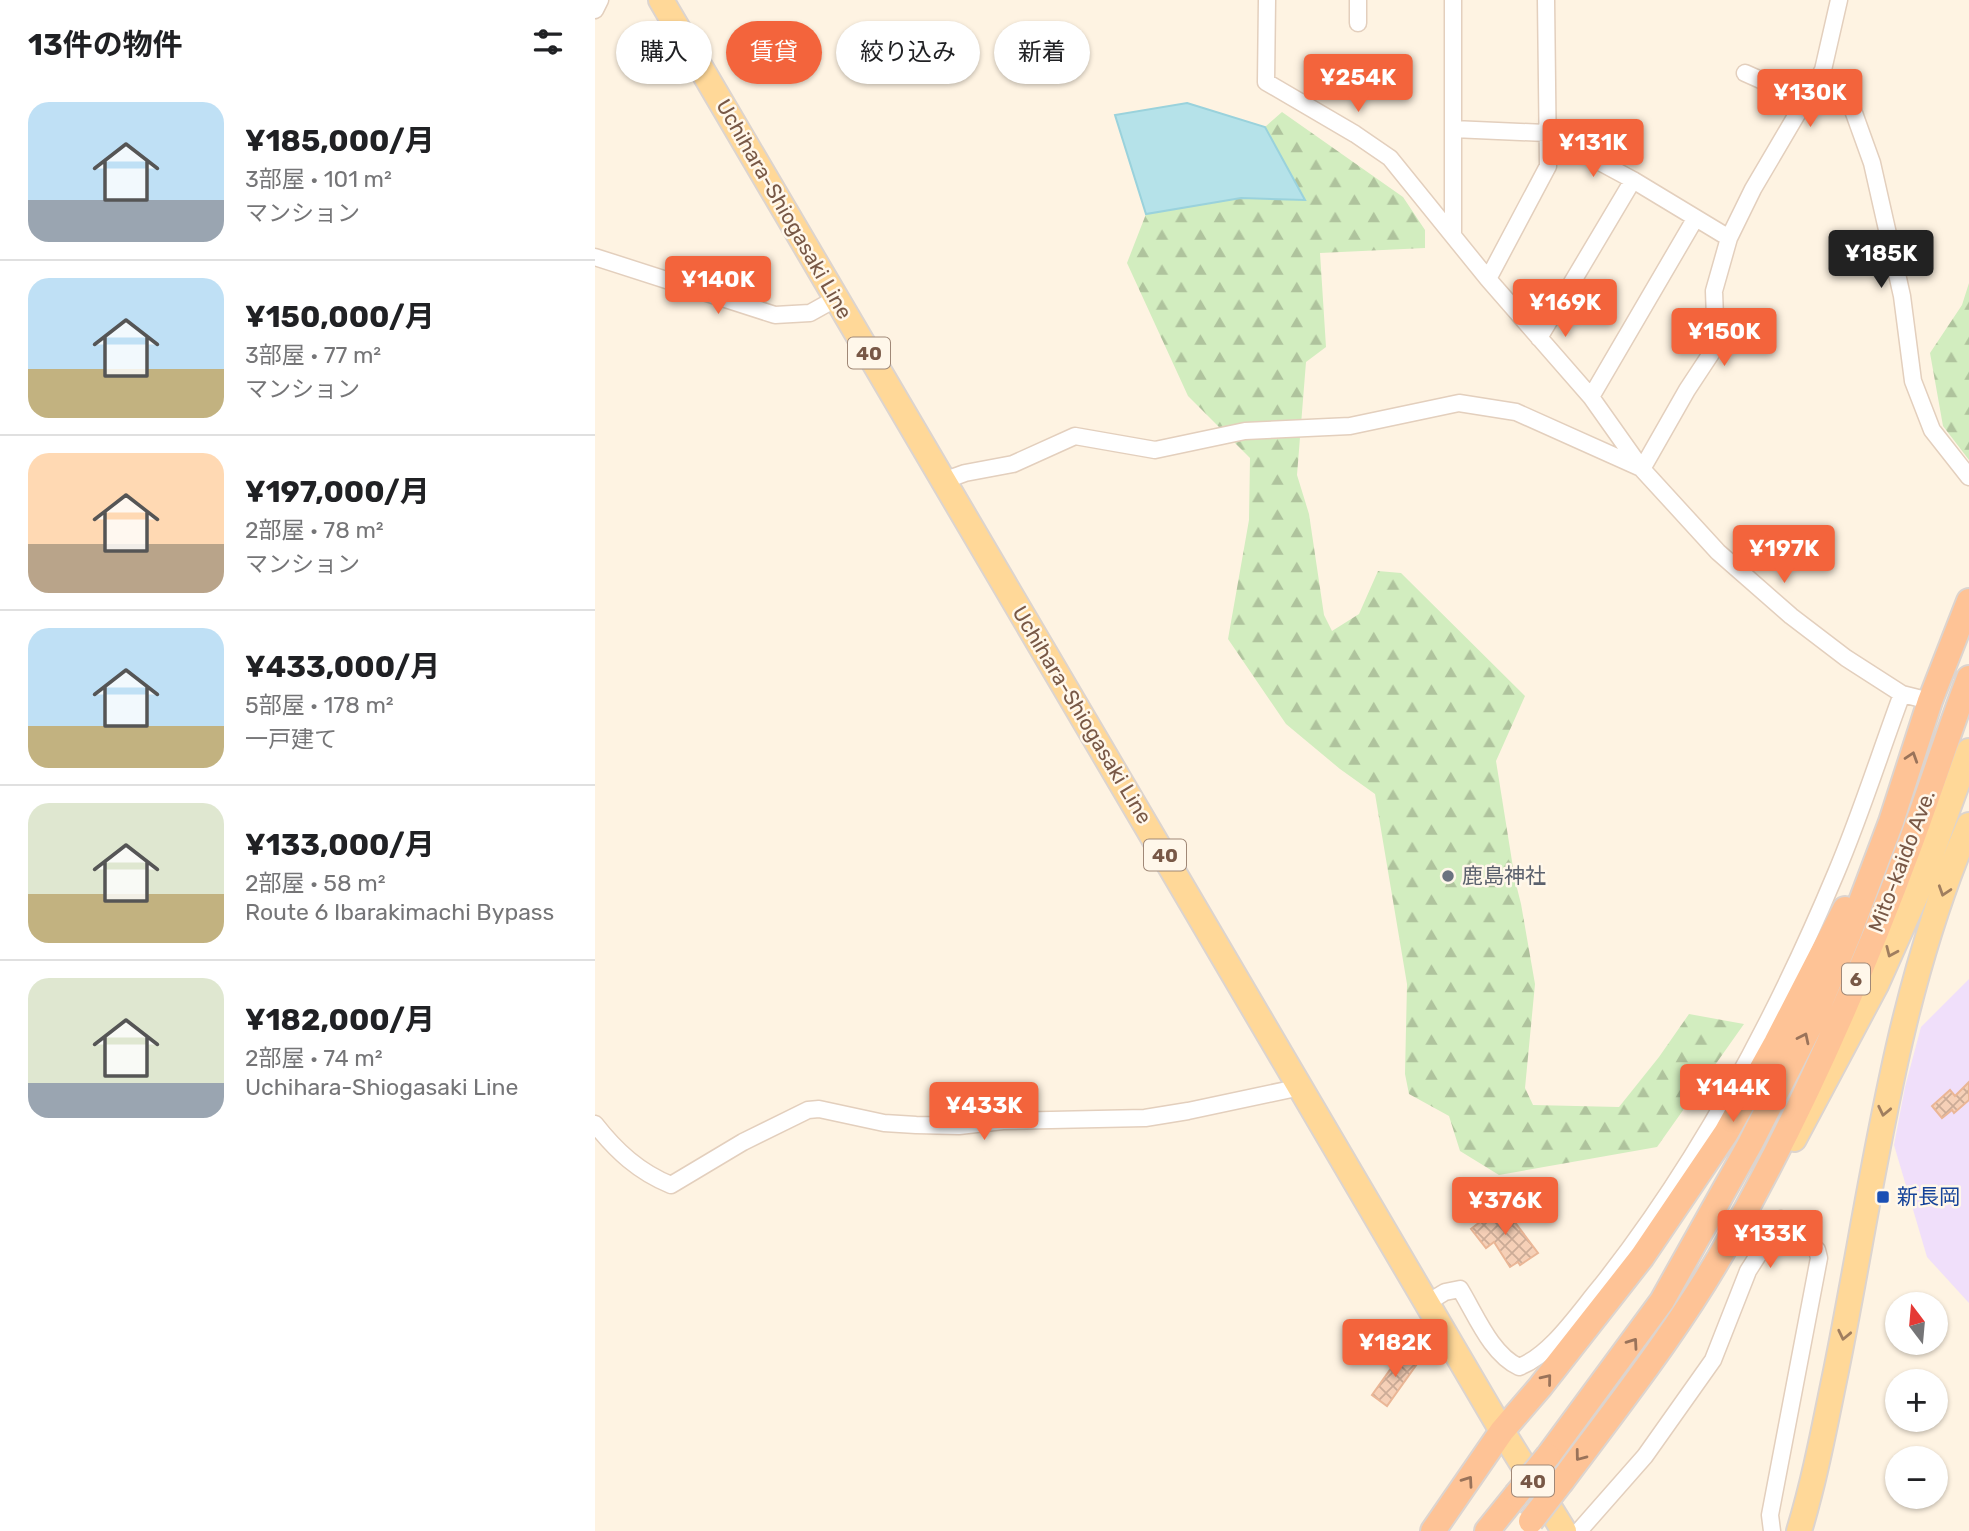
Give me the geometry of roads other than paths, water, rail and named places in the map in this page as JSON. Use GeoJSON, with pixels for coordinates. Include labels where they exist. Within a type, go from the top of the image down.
{"type":"FeatureCollection","features":[{"type":"Feature","properties":{"kind":"highway","name":"Mito-kaido Ave."},"geometry":{"type":"LineString","coordinates":[[1891,822],[1930,701],[1969,601]]}},
{"type":"Feature","properties":{"kind":"highway","name":"Mito-kaido Ave."},"geometry":{"type":"LineString","coordinates":[[1730,1239],[1830,1041],[1910,846],[1969,678]]}},
{"type":"Feature","properties":{"kind":"highway","name":"6"},"geometry":{"type":"LineString","coordinates":[[1487,1531],[1548,1456],[1662,1301],[1719,1201],[1813,1020],[1891,822]]}},
{"type":"Feature","properties":{"kind":"highway"},"geometry":{"type":"LineString","coordinates":[[1433,1531],[1503,1431],[1642,1257],[1725,1133],[1776,1043],[1891,822]]}},
{"type":"Feature","properties":{"kind":"highway","name":"6"},"geometry":{"type":"LineString","coordinates":[[1527,1526],[1674,1329],[1730,1239]]}},
{"type":"Feature","properties":{"kind":"main road","name":"Uchihara-Shiogasaki Line"},"geometry":{"type":"LineString","coordinates":[[661,0],[1503,1431]]}},
{"type":"Feature","properties":{"kind":"main road"},"geometry":{"type":"LineString","coordinates":[[1730,1239],[1809,1113],[1876,985],[1917,893],[1969,751]]}},
{"type":"Feature","properties":{"kind":"main road"},"geometry":{"type":"LineString","coordinates":[[1798,1531],[1831,1398],[1871,1194],[1883,1115],[1905,1023],[1932,928],[1969,825]]}},
{"type":"Feature","properties":{"kind":"main road","name":"40"},"geometry":{"type":"LineString","coordinates":[[1503,1431],[1564,1531]]}},
{"type":"Feature","properties":{"kind":"street"},"geometry":{"type":"LineString","coordinates":[[595,10],[600,0]]}},
{"type":"Feature","properties":{"kind":"street"},"geometry":{"type":"LineString","coordinates":[[1267,0],[1266,82],[1355,134],[1390,158],[1488,279],[1591,397],[1643,469],[1718,552],[1791,616],[1846,658],[1902,694],[1930,701]]}},
{"type":"Feature","properties":{"kind":"street"},"geometry":{"type":"LineString","coordinates":[[1357,23],[1358,0]]}},
{"type":"Feature","properties":{"kind":"street"},"geometry":{"type":"LineString","coordinates":[[1453,0],[1454,235]]}},
{"type":"Feature","properties":{"kind":"street"},"geometry":{"type":"LineString","coordinates":[[1488,279],[1548,166],[1546,0]]}},
{"type":"Feature","properties":{"kind":"street"},"geometry":{"type":"LineString","coordinates":[[1643,469],[1687,390],[1716,346],[1714,291],[1729,238],[1753,188],[1823,70],[1839,0]]}},
{"type":"Feature","properties":{"kind":"street"},"geometry":{"type":"LineString","coordinates":[[1745,73],[1806,100]]}},
{"type":"Feature","properties":{"kind":"street"},"geometry":{"type":"LineString","coordinates":[[1820,75],[1845,88],[1872,163],[1902,296],[1913,381],[1932,430],[1969,477]]}},
{"type":"Feature","properties":{"kind":"street"},"geometry":{"type":"LineString","coordinates":[[1453,129],[1546,133],[1633,180],[1729,238]]}},
{"type":"Feature","properties":{"kind":"street"},"geometry":{"type":"LineString","coordinates":[[1539,338],[1633,180]]}},
{"type":"Feature","properties":{"kind":"street"},"geometry":{"type":"LineString","coordinates":[[1591,397],[1695,219]]}},
{"type":"Feature","properties":{"kind":"street"},"geometry":{"type":"LineString","coordinates":[[595,257],[775,316],[810,313],[837,298]]}},
{"type":"Feature","properties":{"kind":"street"},"geometry":{"type":"LineString","coordinates":[[943,481],[965,473],[1013,464],[1075,436],[1155,450],[1245,431],[1350,426],[1459,403],[1516,412],[1643,469]]}},
{"type":"Feature","properties":{"kind":"street"},"geometry":{"type":"LineString","coordinates":[[1427,1303],[1445,1292],[1460,1289],[1497,1350],[1507,1361],[1519,1367],[1542,1354],[1621,1260],[1702,1141],[1776,1006],[1837,871],[1902,694]]}},
{"type":"Feature","properties":{"kind":"street"},"geometry":{"type":"LineString","coordinates":[[595,1124],[626,1158],[652,1177],[671,1185],[743,1142],[808,1110],[819,1109],[884,1123],[937,1126],[1076,1118],[1145,1118],[1301,1087]]}},
{"type":"Feature","properties":{"kind":"street"},"geometry":{"type":"LineString","coordinates":[[1579,1531],[1644,1455],[1713,1360],[1748,1271],[1781,1219],[1817,1250],[1819,1258],[1770,1515],[1772,1531]]}},
{"type":"Feature","properties":{"kind":"water"},"geometry":{"type":"Polygon","coordinates":[[[1187,103],[1265,127],[1305,200],[1241,198],[1146,214],[1115,115],[1187,103]]]}},
{"type":"Feature","properties":{"kind":"place","name":"鹿島神社"},"geometry":{"type":"Point","coordinates":[1448,876]}},
{"type":"Feature","properties":{"kind":"place","name":"新長岡"},"geometry":{"type":"Point","coordinates":[1883,1197]}}]}
